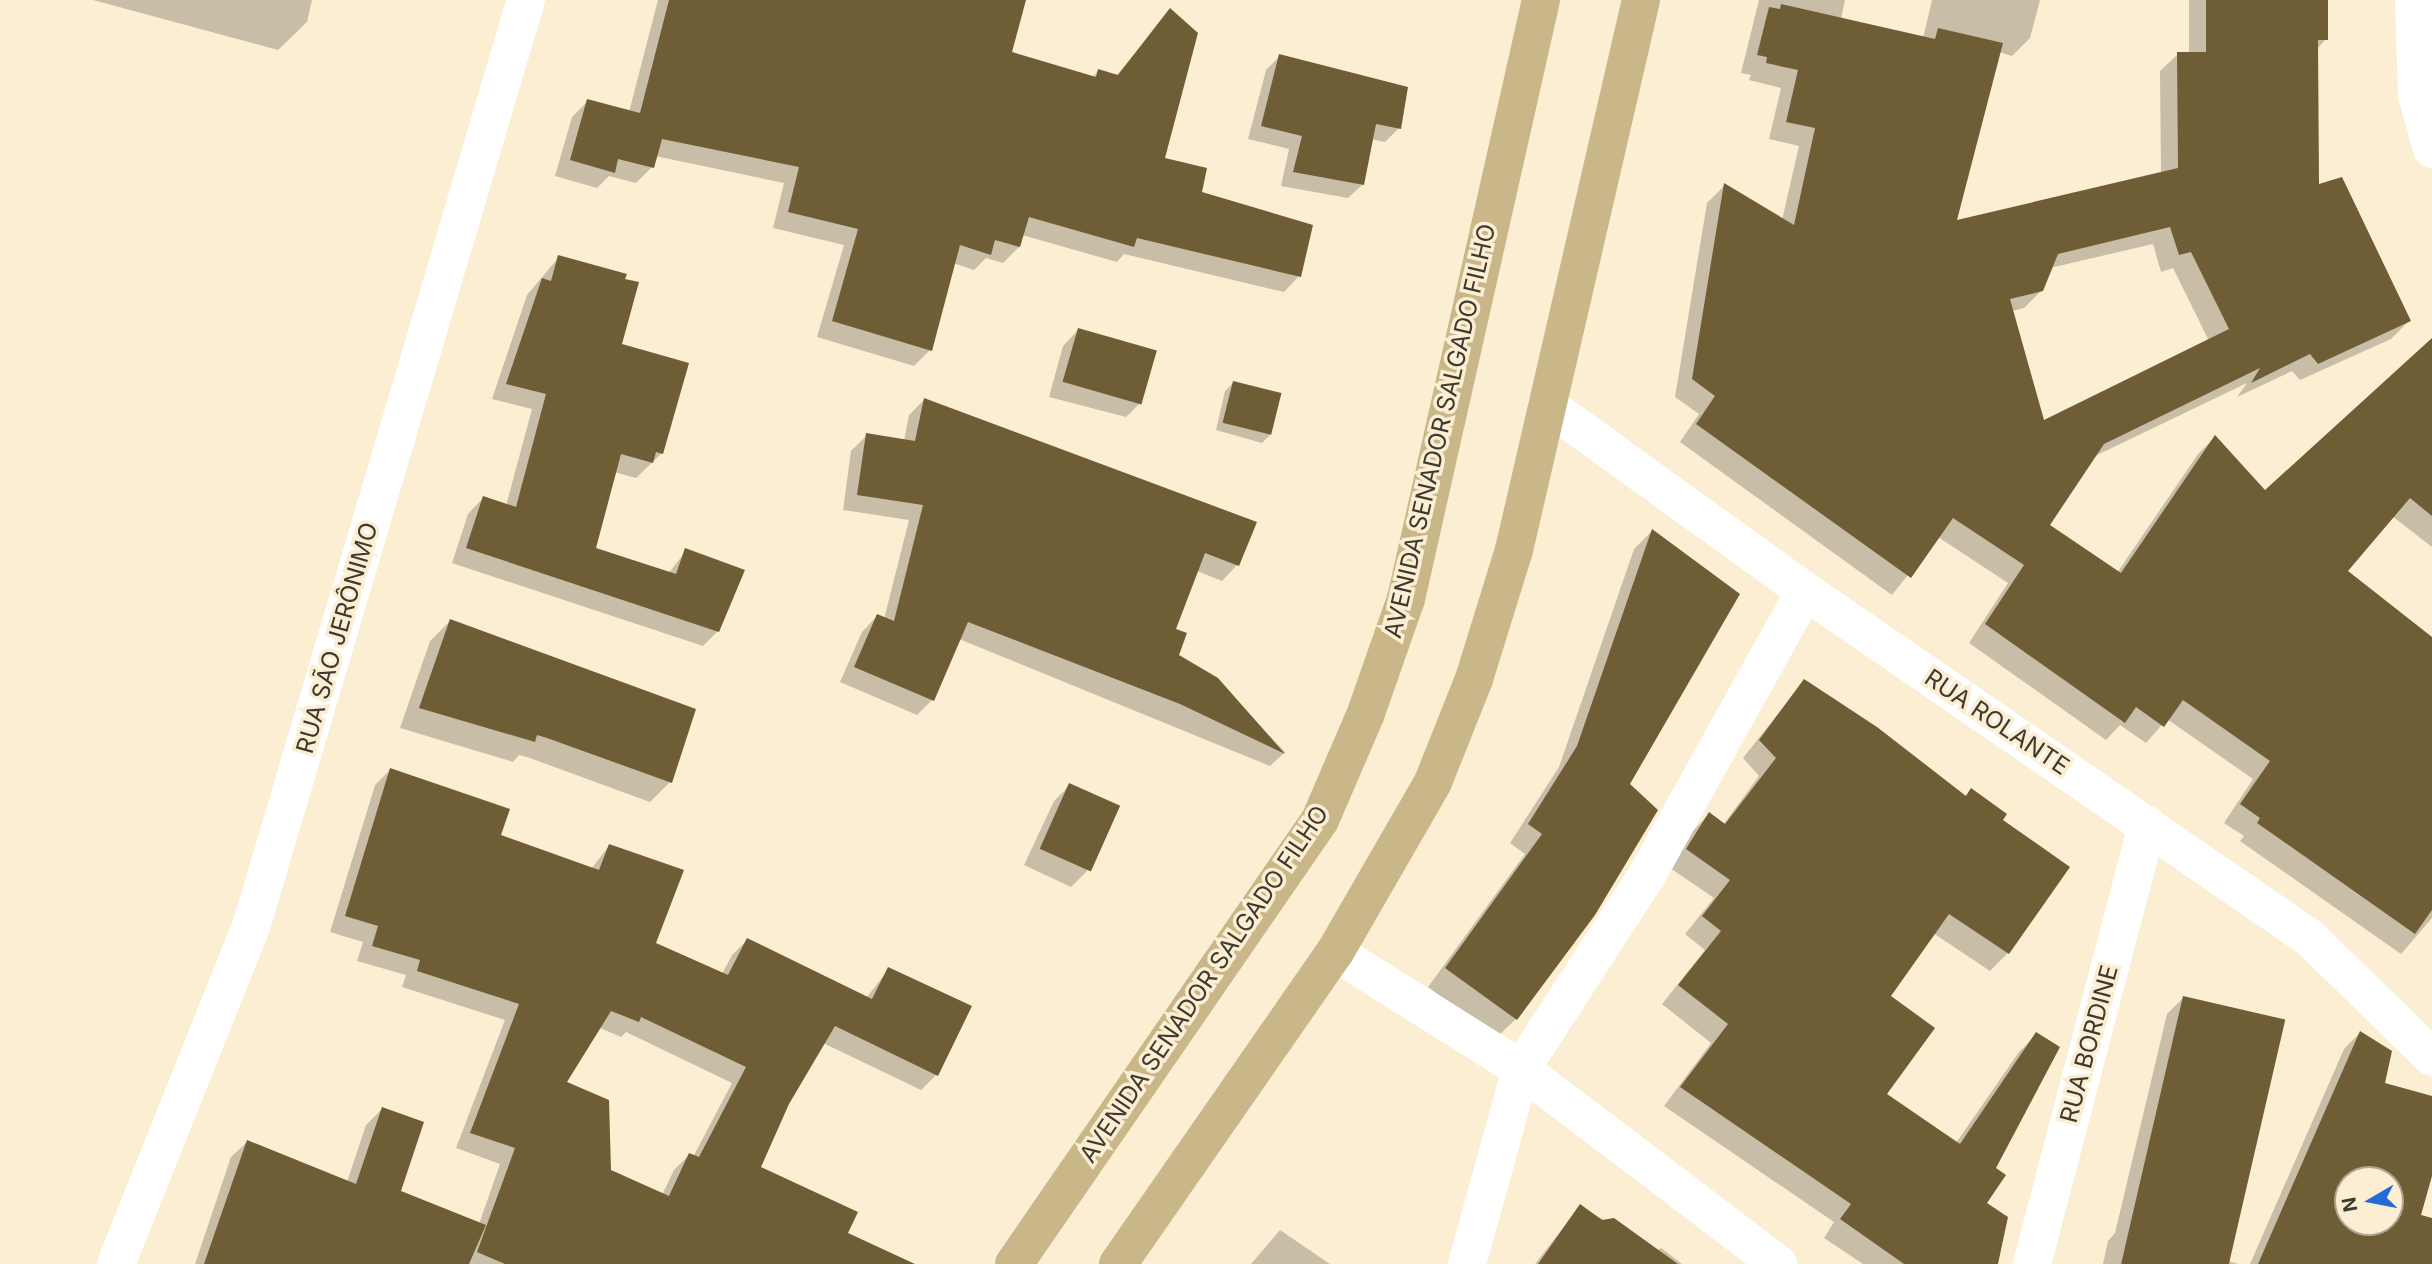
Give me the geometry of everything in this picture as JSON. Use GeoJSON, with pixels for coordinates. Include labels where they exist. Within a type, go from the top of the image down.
{"type":"FeatureCollection","features":[{"type":"Feature","properties":{"kind":"main road","name":"AVENIDA SENADOR SALGADO FILHO"},"geometry":{"type":"LineString","coordinates":[[1014,1264],[1320,820],[1366,713],[1406,599],[1541,0]]}},
{"type":"Feature","properties":{"kind":"main road"},"geometry":{"type":"LineString","coordinates":[[1118,1264],[1335,952],[1433,782],[1474,679],[1514,550],[1641,0]]}},
{"type":"Feature","properties":{"kind":"street","name":"RUA SÃO JERÔNIMO"},"geometry":{"type":"LineString","coordinates":[[116,1264],[251,927],[526,0]]}},
{"type":"Feature","properties":{"kind":"street"},"geometry":{"type":"LineString","coordinates":[[2414,0],[2417,95],[2432,149]]}},
{"type":"Feature","properties":{"kind":"street","name":"RUA ROLANTE"},"geometry":{"type":"LineString","coordinates":[[1547,405],[1805,592],[2310,938],[2432,1058]]}},
{"type":"Feature","properties":{"kind":"street"},"geometry":{"type":"LineString","coordinates":[[1467,1264],[1521,1069],[1647,875],[1805,592]]}},
{"type":"Feature","properties":{"kind":"street","name":"RUA BORDINE"},"geometry":{"type":"LineString","coordinates":[[2032,1264],[2147,825]]}},
{"type":"Feature","properties":{"kind":"street"},"geometry":{"type":"LineString","coordinates":[[1335,952],[1521,1069],[1779,1264]]}},
{"type":"Feature","properties":{"kind":"building"},"geometry":{"type":"Polygon","coordinates":[[[669,0],[1026,0],[1012,52],[1096,77],[1098,69],[1118,75],[1170,8],[1198,33],[1165,158],[1207,168],[1202,192],[1313,225],[1301,277],[1137,238],[1134,247],[1029,217],[1020,247],[995,240],[991,255],[960,245],[932,351],[832,321],[858,229],[788,212],[799,167],[662,139],[654,168],[618,159],[615,173],[570,160],[587,99],[640,113],[669,0]]]}},
{"type":"Feature","properties":{"kind":"building"},"geometry":{"type":"Polygon","coordinates":[[[2206,0],[2328,0],[2328,40],[2318,40],[2319,184],[2342,177],[2411,321],[2318,364],[2310,354],[2251,383],[2260,368],[2104,444],[2050,525],[2121,573],[2215,435],[2265,490],[2432,338],[2432,516],[2410,498],[2348,571],[2432,637],[2432,910],[2415,934],[2257,823],[2260,818],[2240,804],[2270,761],[2183,700],[2164,727],[2136,707],[2125,723],[1985,624],[2024,565],[1953,518],[1911,578],[1696,424],[1715,396],[1692,379],[1724,183],[1794,225],[1815,128],[1786,122],[1798,70],[1766,63],[1767,57],[1757,55],[1769,7],[1780,9],[1781,4],[1935,39],[1938,28],[2003,43],[1957,220],[2178,168],[2177,52],[2206,52],[2206,0]],[[2170,227],[2058,254],[2043,291],[2010,299],[2044,420],[2229,329],[2191,252],[2179,255],[2170,227]]]}},
{"type":"Feature","properties":{"kind":"building"},"geometry":{"type":"Polygon","coordinates":[[[1279,54],[1408,87],[1401,129],[1376,124],[1364,185],[1293,172],[1302,136],[1261,126],[1279,54]]]}},
{"type":"Feature","properties":{"kind":"building"},"geometry":{"type":"Polygon","coordinates":[[[558,255],[627,274],[625,279],[639,282],[622,344],[689,363],[663,454],[656,452],[653,463],[621,454],[596,548],[676,574],[685,548],[745,570],[719,632],[466,548],[483,496],[516,507],[546,394],[506,384],[542,278],[551,281],[558,255]]]}},
{"type":"Feature","properties":{"kind":"building"},"geometry":{"type":"Polygon","coordinates":[[[1078,328],[1157,351],[1141,404],[1063,382],[1078,328]]]}},
{"type":"Feature","properties":{"kind":"building"},"geometry":{"type":"Polygon","coordinates":[[[1233,381],[1282,393],[1271,435],[1223,423],[1233,381]]]}},
{"type":"Feature","properties":{"kind":"building"},"geometry":{"type":"Polygon","coordinates":[[[924,398],[1257,522],[1239,566],[1205,553],[1176,629],[1187,633],[1179,655],[1218,678],[1285,754],[1180,704],[968,622],[934,701],[854,667],[877,614],[894,621],[923,505],[857,495],[866,433],[915,441],[924,398]]]}},
{"type":"Feature","properties":{"kind":"building"},"geometry":{"type":"Polygon","coordinates":[[[1652,529],[1740,594],[1630,784],[1658,810],[1595,915],[1517,1020],[1445,968],[1542,834],[1528,824],[1577,746],[1652,529]]]}},
{"type":"Feature","properties":{"kind":"building"},"geometry":{"type":"Polygon","coordinates":[[[450,619],[696,709],[672,783],[537,735],[535,742],[419,708],[450,619]]]}},
{"type":"Feature","properties":{"kind":"building"},"geometry":{"type":"Polygon","coordinates":[[[1804,679],[1877,727],[1966,796],[1971,788],[2007,814],[2003,820],[2070,867],[2009,954],[1949,914],[1891,996],[1935,1028],[1887,1094],[1960,1144],[2036,1032],[2060,1047],[1996,1168],[2006,1175],[1987,1203],[2008,1217],[1998,1264],[1904,1264],[1840,1219],[1851,1204],[1680,1087],[1728,1024],[1678,985],[1721,931],[1702,916],[1730,880],[1686,849],[1709,812],[1725,824],[1776,758],[1759,740],[1804,679]]]}},
{"type":"Feature","properties":{"kind":"building"},"geometry":{"type":"Polygon","coordinates":[[[390,768],[510,809],[501,835],[599,870],[609,844],[684,870],[656,943],[728,975],[747,938],[872,999],[888,967],[972,1006],[938,1076],[835,1026],[789,1104],[761,1167],[858,1212],[848,1233],[915,1264],[505,1264],[477,1252],[515,1148],[470,1133],[519,1004],[417,971],[420,960],[372,946],[378,926],[345,916],[390,768]],[[611,1011],[567,1082],[609,1100],[611,1170],[669,1196],[689,1153],[699,1157],[746,1067],[641,1017],[639,1022],[611,1011]]]}},
{"type":"Feature","properties":{"kind":"building"},"geometry":{"type":"Polygon","coordinates":[[[1069,783],[1120,806],[1091,872],[1040,849],[1069,783]]]}},
{"type":"Feature","properties":{"kind":"building"},"geometry":{"type":"Polygon","coordinates":[[[2183,996],[2285,1020],[2229,1264],[2121,1264],[2183,996]]]}},
{"type":"Feature","properties":{"kind":"building"},"geometry":{"type":"Polygon","coordinates":[[[2360,1031],[2392,1051],[2385,1083],[2432,1096],[2432,1176],[2421,1215],[2432,1218],[2432,1264],[2258,1264],[2360,1031]]]}},
{"type":"Feature","properties":{"kind":"building"},"geometry":{"type":"Polygon","coordinates":[[[382,1107],[424,1122],[401,1191],[486,1225],[469,1264],[204,1264],[247,1140],[356,1184],[382,1107]]]}},
{"type":"Feature","properties":{"kind":"building"},"geometry":{"type":"Polygon","coordinates":[[[1580,1204],[1602,1220],[1614,1218],[1678,1264],[1538,1264],[1580,1204]]]}}]}
